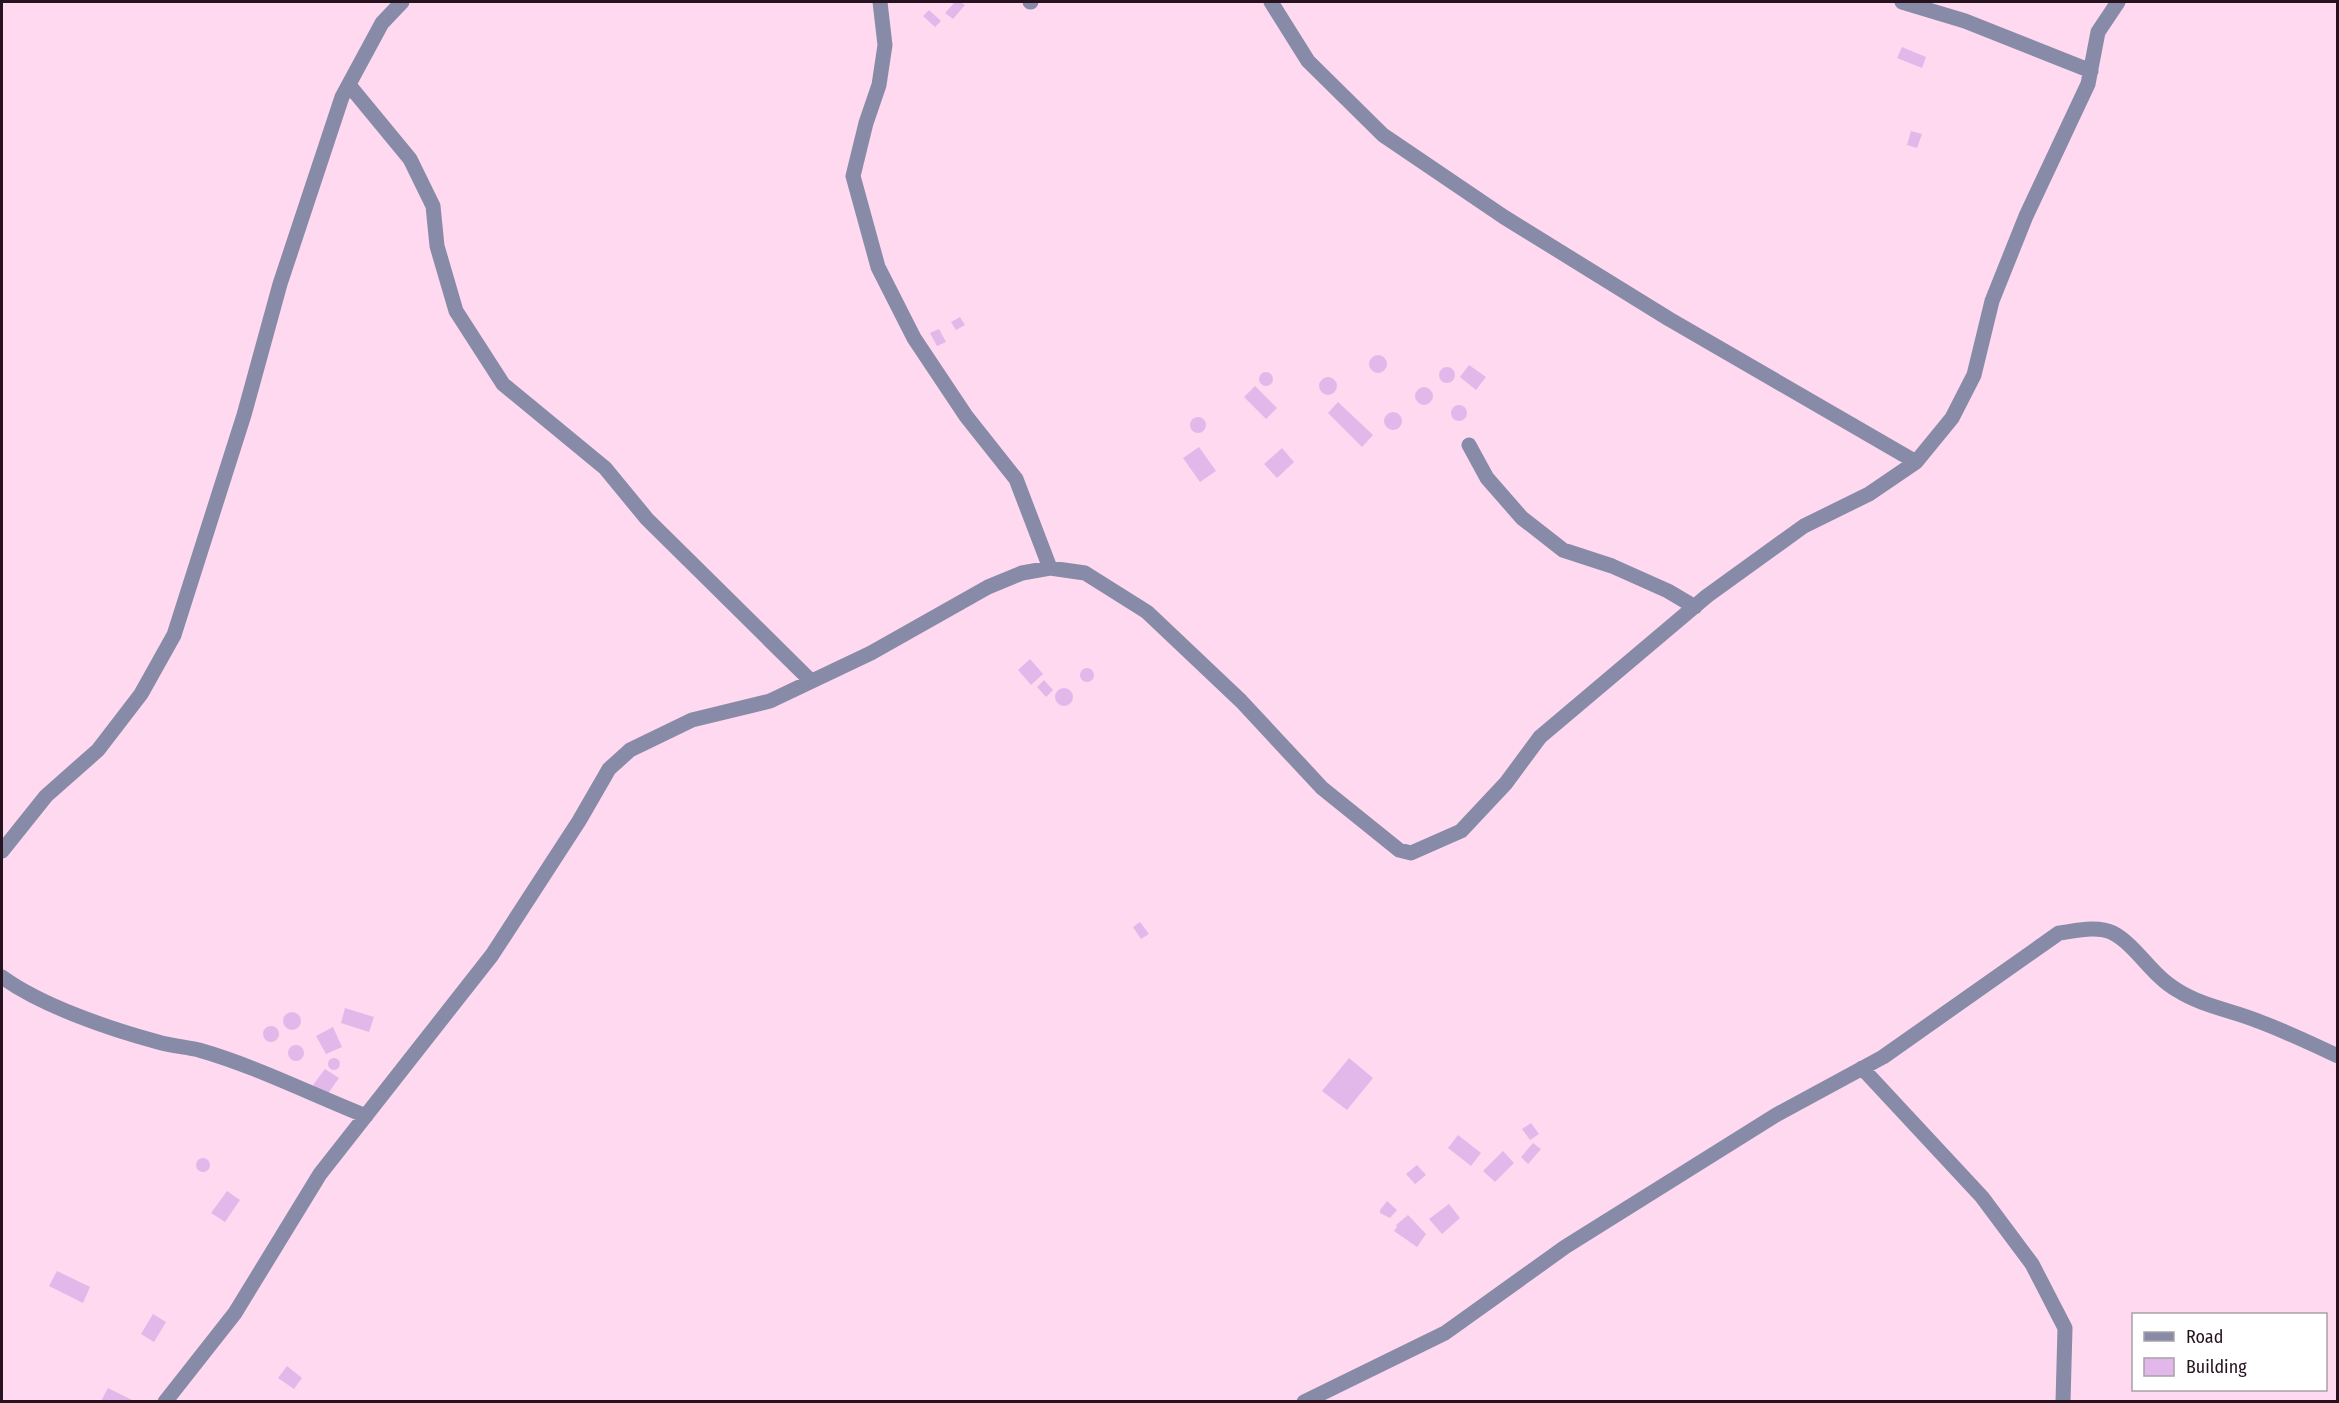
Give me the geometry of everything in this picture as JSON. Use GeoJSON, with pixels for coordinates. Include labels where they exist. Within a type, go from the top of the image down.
{"type":"FeatureCollection","features":[{"type":"Feature","properties":{"kind":"street"},"geometry":{"type":"LineString","coordinates":[[2,851],[46,796],[98,750],[141,694],[174,635],[241,426],[280,284],[342,97],[382,23],[402,2]]}},
{"type":"Feature","properties":{"kind":"street"},"geometry":{"type":"LineString","coordinates":[[880,2],[885,45],[879,85],[866,123],[853,176],[878,267],[914,339],[966,416],[1016,479],[1050,568]]}},
{"type":"Feature","properties":{"kind":"street"},"geometry":{"type":"LineString","coordinates":[[1271,2],[1308,61],[1383,135],[1504,218],[1669,319],[1916,462]]}},
{"type":"Feature","properties":{"kind":"street"},"geometry":{"type":"LineString","coordinates":[[1902,2],[1965,21],[2091,71]]}},
{"type":"Feature","properties":{"kind":"street"},"geometry":{"type":"LineString","coordinates":[[165,1401],[236,1313],[320,1174],[492,955],[579,821],[609,769],[630,750],[692,720],[770,701],[871,653],[988,586],[1022,573],[1050,568],[1085,573],[1147,612],[1241,701],[1322,788],[1399,850],[1411,853],[1461,831],[1506,783],[1540,737],[1695,607],[1804,526],[1869,494],[1916,462],[1953,418],[1974,375],[1992,302],[2026,216],[2088,84],[2098,32],[2118,2]]}},
{"type":"Feature","properties":{"kind":"street"},"geometry":{"type":"LineString","coordinates":[[349,85],[410,159],[433,206],[436,246],[456,311],[502,384],[605,468],[647,519],[811,681]]}},
{"type":"Feature","properties":{"kind":"street"},"geometry":{"type":"LineString","coordinates":[[1469,445],[1487,477],[1522,518],[1563,550],[1612,566],[1668,591],[1695,607]]}},
{"type":"Feature","properties":{"kind":"street"},"geometry":{"type":"LineString","coordinates":[[1304,1401],[1445,1332],[1565,1247],[1776,1115],[1892,1051],[2059,933],[2091,928],[2112,932],[2126,943],[2153,972],[2177,990],[2208,1005],[2257,1020],[2337,1056]]}},
{"type":"Feature","properties":{"kind":"street"},"geometry":{"type":"LineString","coordinates":[[2,977],[17,988],[67,1011],[159,1042],[198,1050],[243,1065],[366,1116]]}},
{"type":"Feature","properties":{"kind":"street"},"geometry":{"type":"LineString","coordinates":[[1862,1068],[1982,1197],[2032,1264],[2066,1328],[2063,1401]]}},
{"type":"Feature","properties":{"kind":"building"},"geometry":{"type":"Polygon","coordinates":[[[955,2],[965,5],[953,19],[945,13],[955,2]]]}},
{"type":"Feature","properties":{"kind":"building"},"geometry":{"type":"Polygon","coordinates":[[[929,10],[941,21],[935,27],[923,16],[929,10]]]}},
{"type":"Feature","properties":{"kind":"building"},"geometry":{"type":"Polygon","coordinates":[[[1902,47],[1926,57],[1922,68],[1897,58],[1902,47]]]}},
{"type":"Feature","properties":{"kind":"building"},"geometry":{"type":"Polygon","coordinates":[[[1911,131],[1922,134],[1917,148],[1907,145],[1911,131]]]}},
{"type":"Feature","properties":{"kind":"building"},"geometry":{"type":"Polygon","coordinates":[[[960,317],[965,325],[956,330],[951,322],[960,317]]]}},
{"type":"Feature","properties":{"kind":"building"},"geometry":{"type":"Polygon","coordinates":[[[939,329],[946,342],[937,346],[930,333],[939,329]]]}},
{"type":"Feature","properties":{"kind":"building"},"geometry":{"type":"Polygon","coordinates":[[[1378,355],[1384,358],[1387,364],[1384,370],[1378,373],[1372,370],[1369,364],[1372,358],[1378,355]]]}},
{"type":"Feature","properties":{"kind":"building"},"geometry":{"type":"Polygon","coordinates":[[[1469,365],[1486,377],[1476,390],[1460,377],[1469,365]]]}},
{"type":"Feature","properties":{"kind":"building"},"geometry":{"type":"Polygon","coordinates":[[[1447,367],[1453,369],[1455,375],[1453,381],[1447,383],[1441,381],[1439,375],[1441,369],[1447,367]]]}},
{"type":"Feature","properties":{"kind":"building"},"geometry":{"type":"Polygon","coordinates":[[[1263,372],[1269,372],[1273,379],[1269,386],[1263,386],[1259,382],[1259,376],[1263,372]]]}},
{"type":"Feature","properties":{"kind":"building"},"geometry":{"type":"Polygon","coordinates":[[[1328,377],[1334,380],[1337,386],[1334,392],[1328,395],[1322,392],[1319,386],[1322,380],[1328,377]]]}},
{"type":"Feature","properties":{"kind":"building"},"geometry":{"type":"Polygon","coordinates":[[[1255,386],[1277,408],[1266,419],[1244,397],[1255,386]]]}},
{"type":"Feature","properties":{"kind":"building"},"geometry":{"type":"Polygon","coordinates":[[[1424,387],[1430,390],[1433,396],[1430,402],[1424,405],[1418,402],[1415,396],[1418,390],[1424,387]]]}},
{"type":"Feature","properties":{"kind":"building"},"geometry":{"type":"Polygon","coordinates":[[[1338,402],[1373,435],[1362,447],[1328,413],[1338,402]]]}},
{"type":"Feature","properties":{"kind":"building"},"geometry":{"type":"Polygon","coordinates":[[[1459,405],[1465,407],[1467,413],[1465,419],[1459,421],[1453,419],[1451,413],[1453,407],[1459,405]]]}},
{"type":"Feature","properties":{"kind":"building"},"geometry":{"type":"Polygon","coordinates":[[[1393,412],[1399,415],[1402,421],[1399,427],[1393,430],[1387,427],[1384,421],[1387,415],[1393,412]]]}},
{"type":"Feature","properties":{"kind":"building"},"geometry":{"type":"Polygon","coordinates":[[[1195,417],[1201,417],[1206,425],[1204,431],[1195,433],[1190,428],[1190,422],[1195,417]]]}},
{"type":"Feature","properties":{"kind":"building"},"geometry":{"type":"Polygon","coordinates":[[[1199,447],[1216,471],[1200,482],[1183,458],[1199,447]]]}},
{"type":"Feature","properties":{"kind":"building"},"geometry":{"type":"Polygon","coordinates":[[[1282,448],[1294,462],[1277,478],[1264,464],[1282,448]]]}},
{"type":"Feature","properties":{"kind":"building"},"geometry":{"type":"Polygon","coordinates":[[[1030,659],[1043,674],[1031,685],[1018,670],[1030,659]]]}},
{"type":"Feature","properties":{"kind":"building"},"geometry":{"type":"Polygon","coordinates":[[[1084,668],[1090,668],[1094,675],[1090,682],[1084,682],[1080,678],[1080,672],[1084,668]]]}},
{"type":"Feature","properties":{"kind":"building"},"geometry":{"type":"Polygon","coordinates":[[[1044,680],[1053,690],[1046,697],[1037,687],[1044,680]]]}},
{"type":"Feature","properties":{"kind":"building"},"geometry":{"type":"Polygon","coordinates":[[[1064,688],[1070,691],[1073,697],[1070,703],[1064,706],[1058,703],[1055,697],[1058,691],[1064,688]]]}},
{"type":"Feature","properties":{"kind":"building"},"geometry":{"type":"Polygon","coordinates":[[[1140,922],[1149,934],[1141,939],[1133,927],[1140,922]]]}},
{"type":"Feature","properties":{"kind":"building"},"geometry":{"type":"Polygon","coordinates":[[[345,1008],[374,1017],[369,1032],[341,1023],[345,1008]]]}},
{"type":"Feature","properties":{"kind":"building"},"geometry":{"type":"Polygon","coordinates":[[[292,1012],[298,1015],[301,1021],[298,1027],[292,1030],[286,1027],[283,1021],[286,1015],[292,1012]]]}},
{"type":"Feature","properties":{"kind":"building"},"geometry":{"type":"Polygon","coordinates":[[[271,1026],[277,1028],[279,1034],[277,1040],[271,1042],[265,1040],[263,1034],[265,1028],[271,1026]]]}},
{"type":"Feature","properties":{"kind":"building"},"geometry":{"type":"Polygon","coordinates":[[[333,1027],[342,1047],[326,1054],[316,1036],[333,1027]]]}},
{"type":"Feature","properties":{"kind":"building"},"geometry":{"type":"Polygon","coordinates":[[[293,1045],[299,1045],[304,1053],[302,1059],[293,1061],[288,1056],[288,1050],[293,1045]]]}},
{"type":"Feature","properties":{"kind":"building"},"geometry":{"type":"Polygon","coordinates":[[[336,1058],[339,1059],[339,1069],[332,1070],[329,1069],[328,1062],[329,1059],[336,1058]]]}},
{"type":"Feature","properties":{"kind":"building"},"geometry":{"type":"Polygon","coordinates":[[[1349,1058],[1373,1078],[1347,1110],[1322,1091],[1349,1058]]]}},
{"type":"Feature","properties":{"kind":"building"},"geometry":{"type":"Polygon","coordinates":[[[325,1069],[339,1078],[327,1095],[313,1085],[325,1069]]]}},
{"type":"Feature","properties":{"kind":"building"},"geometry":{"type":"Polygon","coordinates":[[[1531,1123],[1539,1134],[1530,1140],[1522,1129],[1531,1123]]]}},
{"type":"Feature","properties":{"kind":"building"},"geometry":{"type":"Polygon","coordinates":[[[1458,1135],[1481,1153],[1471,1166],[1448,1148],[1458,1135]]]}},
{"type":"Feature","properties":{"kind":"building"},"geometry":{"type":"Polygon","coordinates":[[[1533,1143],[1541,1149],[1528,1164],[1521,1157],[1533,1143]]]}},
{"type":"Feature","properties":{"kind":"building"},"geometry":{"type":"Polygon","coordinates":[[[1503,1151],[1514,1163],[1495,1182],[1483,1171],[1503,1151]]]}},
{"type":"Feature","properties":{"kind":"building"},"geometry":{"type":"Polygon","coordinates":[[[200,1158],[206,1158],[210,1165],[206,1172],[200,1172],[196,1168],[196,1162],[200,1158]]]}},
{"type":"Feature","properties":{"kind":"building"},"geometry":{"type":"Polygon","coordinates":[[[1417,1165],[1426,1175],[1415,1184],[1406,1174],[1417,1165]]]}},
{"type":"Feature","properties":{"kind":"building"},"geometry":{"type":"Polygon","coordinates":[[[227,1191],[240,1200],[225,1222],[211,1213],[227,1191]]]}},
{"type":"Feature","properties":{"kind":"building"},"geometry":{"type":"Polygon","coordinates":[[[1387,1201],[1397,1210],[1390,1218],[1380,1213],[1387,1201]]]}},
{"type":"Feature","properties":{"kind":"building"},"geometry":{"type":"Polygon","coordinates":[[[1449,1204],[1460,1218],[1442,1234],[1429,1219],[1449,1204]]]}},
{"type":"Feature","properties":{"kind":"building"},"geometry":{"type":"Polygon","coordinates":[[[1408,1215],[1426,1234],[1417,1247],[1394,1231],[1396,1225],[1408,1215]]]}},
{"type":"Feature","properties":{"kind":"building"},"geometry":{"type":"Polygon","coordinates":[[[57,1271],[90,1287],[83,1303],[49,1286],[57,1271]]]}},
{"type":"Feature","properties":{"kind":"building"},"geometry":{"type":"Polygon","coordinates":[[[153,1314],[166,1322],[154,1342],[141,1334],[153,1314]]]}},
{"type":"Feature","properties":{"kind":"building"},"geometry":{"type":"Polygon","coordinates":[[[287,1366],[302,1378],[294,1389],[278,1378],[287,1366]]]}},
{"type":"Feature","properties":{"kind":"building"},"geometry":{"type":"Polygon","coordinates":[[[108,1388],[134,1401],[101,1401],[108,1388]]]}}]}
